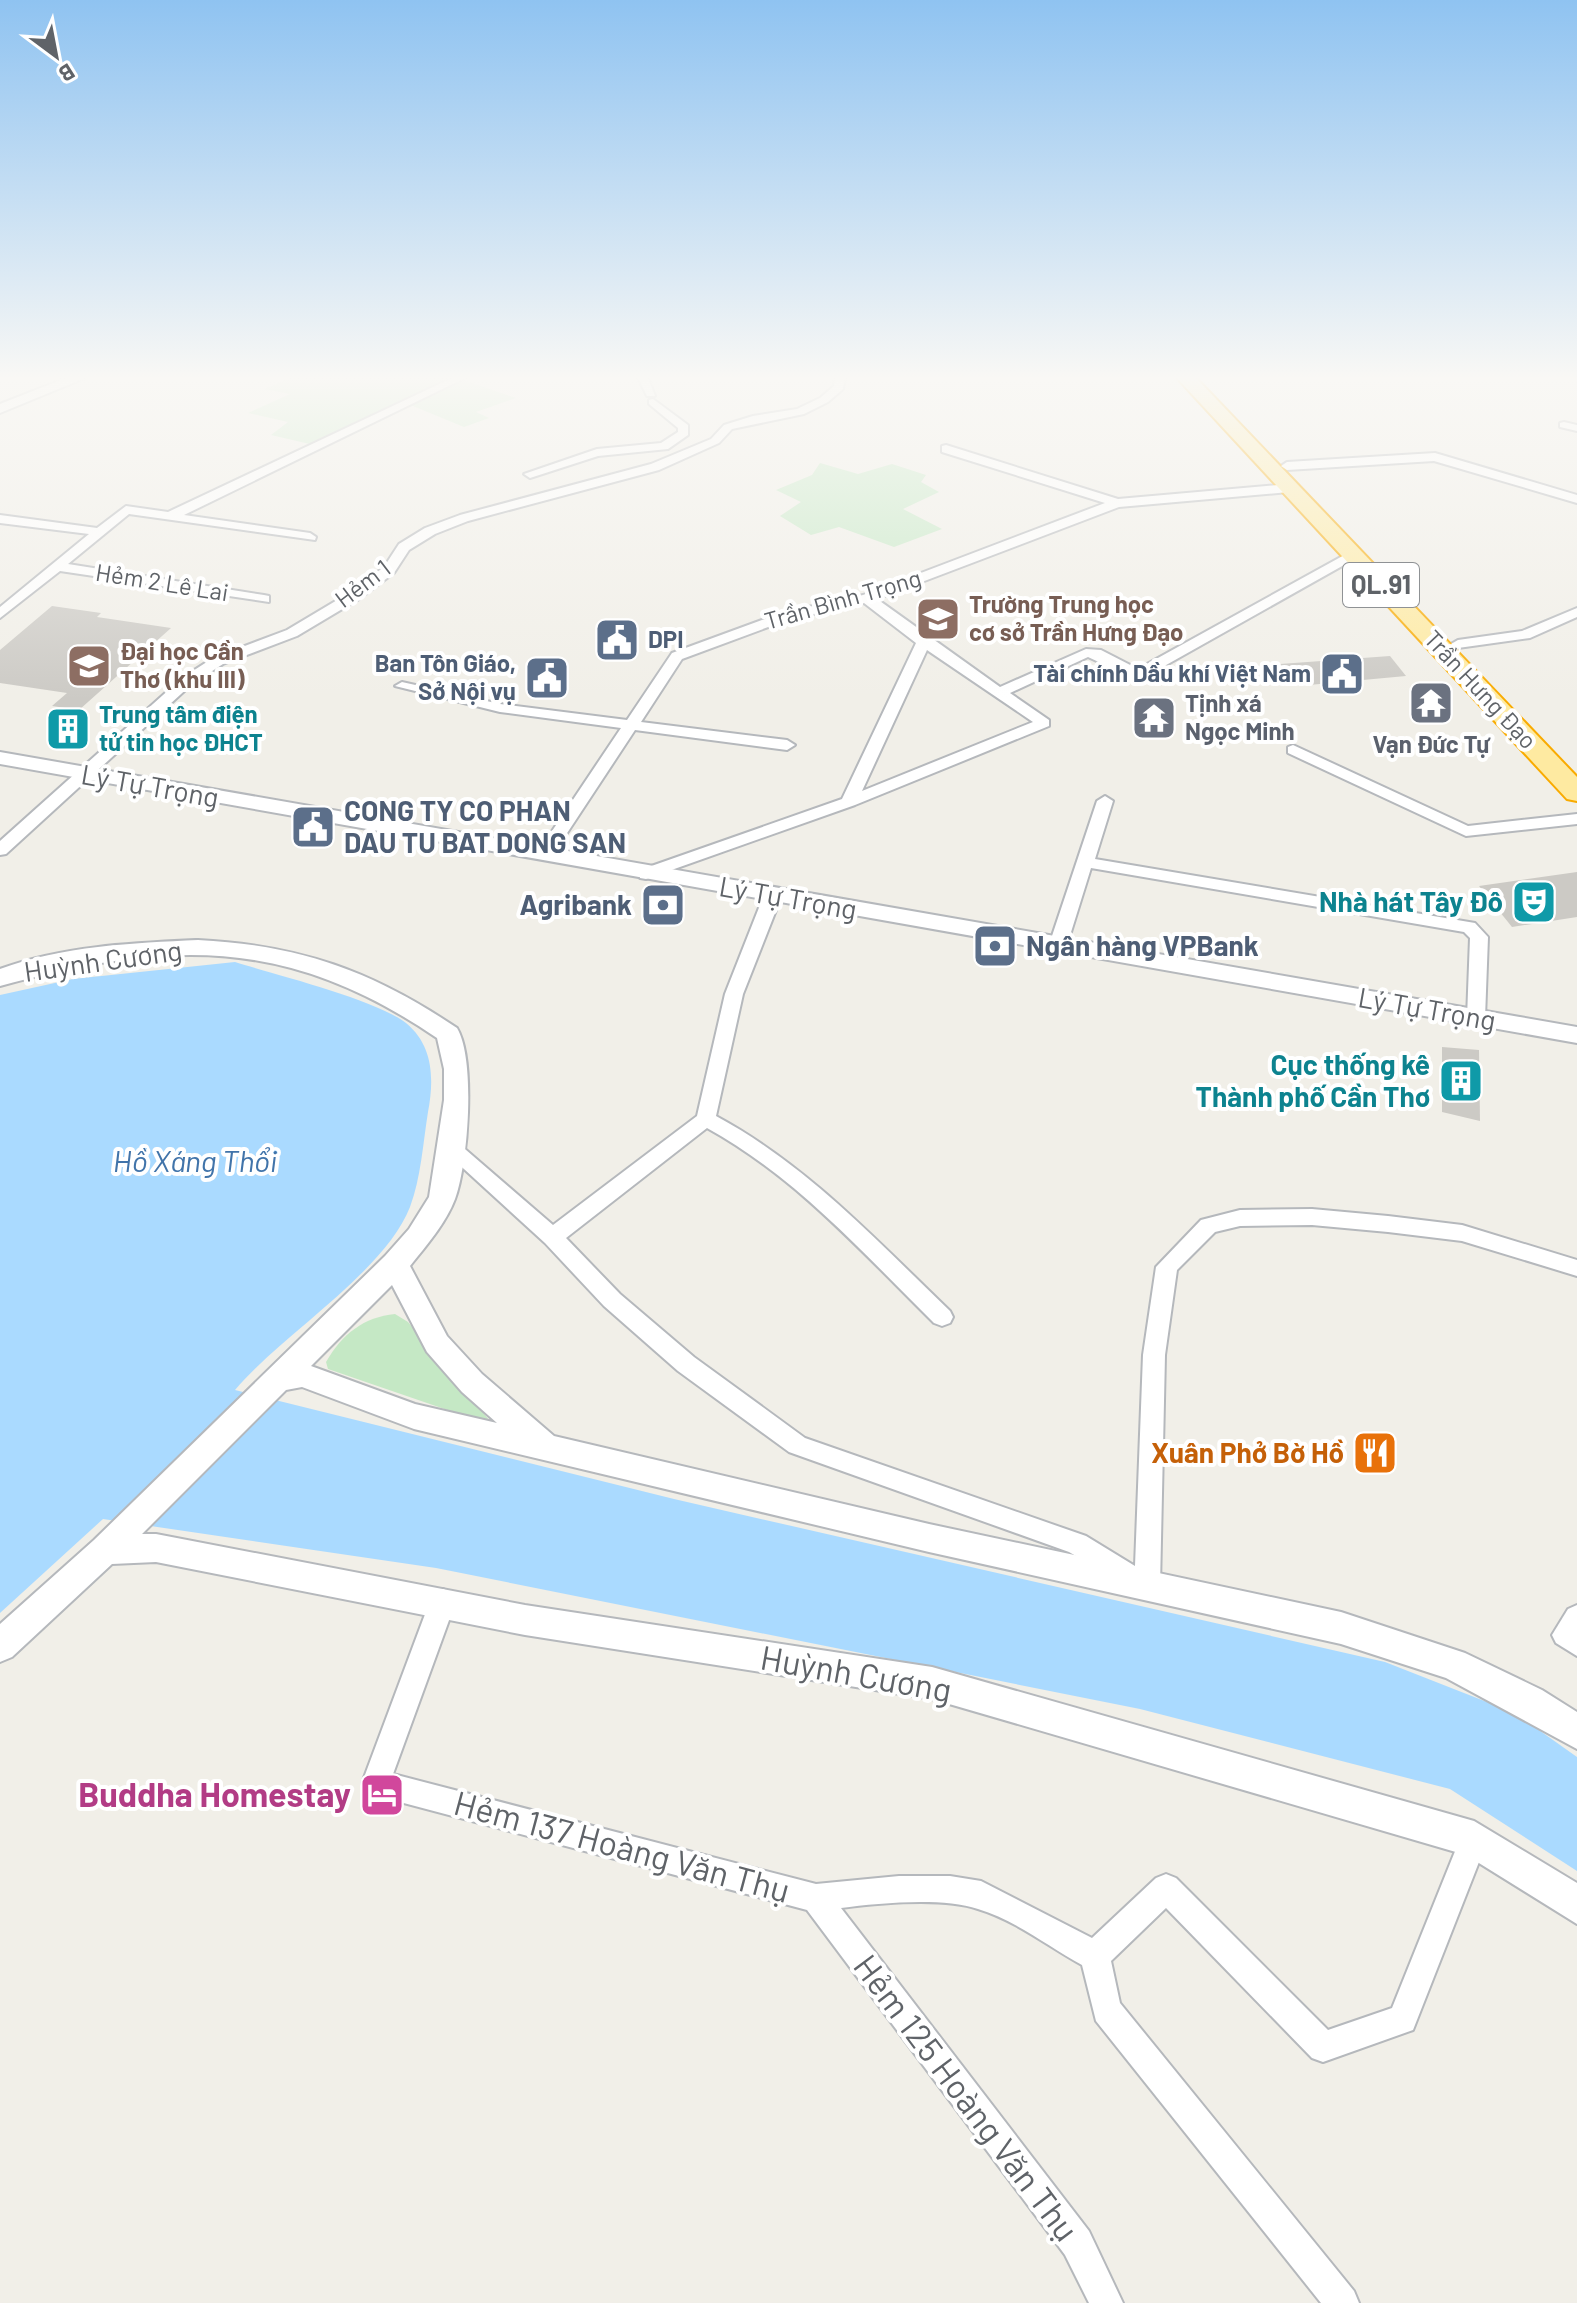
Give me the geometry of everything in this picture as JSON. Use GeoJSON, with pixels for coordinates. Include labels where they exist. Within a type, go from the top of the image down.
{"type":"FeatureCollection","features":[{"type":"Feature","properties":{"kind":"highway","name":"Trần Hưng Đạo"},"geometry":{"type":"LineString","coordinates":[[1295,485],[1353,556],[1577,793]]}},
{"type":"Feature","properties":{"kind":"highway","name":"Trần Hưng Đạo"},"geometry":{"type":"LineString","coordinates":[[1297,485],[1458,644],[1577,768]]}},
{"type":"Feature","properties":{"kind":"street"},"geometry":{"type":"LineString","coordinates":[[169,517],[235,485]]}},
{"type":"Feature","properties":{"kind":"street","name":"Hẻm 1"},"geometry":{"type":"LineString","coordinates":[[0,850],[87,776],[154,707],[218,661],[292,633],[354,596],[389,570],[404,547],[430,531],[464,518],[580,485]]}},
{"type":"Feature","properties":{"kind":"street"},"geometry":{"type":"LineString","coordinates":[[1061,485],[1117,503]]}},
{"type":"Feature","properties":{"kind":"street","name":"Trần Bình Trọng"},"geometry":{"type":"LineString","coordinates":[[544,855],[677,656],[786,616],[867,598],[1117,503],[1232,485]]}},
{"type":"Feature","properties":{"kind":"street","name":"Trần Bình Trọng"},"geometry":{"type":"LineString","coordinates":[[1531,485],[1577,499]]}},
{"type":"Feature","properties":{"kind":"street"},"geometry":{"type":"LineString","coordinates":[[0,614],[126,510],[310,537]]}},
{"type":"Feature","properties":{"kind":"street"},"geometry":{"type":"LineString","coordinates":[[0,519],[102,532]]}},
{"type":"Feature","properties":{"kind":"street"},"geometry":{"type":"LineString","coordinates":[[998,693],[1086,653],[1096,653],[1138,675],[1353,556]]}},
{"type":"Feature","properties":{"kind":"street","name":"Hẻm 2 Lê Lai"},"geometry":{"type":"LineString","coordinates":[[60,567],[264,599]]}},
{"type":"Feature","properties":{"kind":"street"},"geometry":{"type":"LineString","coordinates":[[646,874],[849,802],[1044,723],[924,642],[867,598]]}},
{"type":"Feature","properties":{"kind":"street"},"geometry":{"type":"LineString","coordinates":[[1458,644],[1525,635],[1570,624],[1577,612]]}},
{"type":"Feature","properties":{"kind":"street"},"geometry":{"type":"LineString","coordinates":[[849,802],[924,642]]}},
{"type":"Feature","properties":{"kind":"street"},"geometry":{"type":"LineString","coordinates":[[402,686],[500,708],[787,745]]}},
{"type":"Feature","properties":{"kind":"street"},"geometry":{"type":"LineString","coordinates":[[1293,750],[1466,831],[1577,819]]}},
{"type":"Feature","properties":{"kind":"street","name":"Lý Tự Trọng"},"geometry":{"type":"LineString","coordinates":[[0,758],[87,776],[1577,1035]]}},
{"type":"Feature","properties":{"kind":"street"},"geometry":{"type":"LineString","coordinates":[[1058,945],[1105,801]]}},
{"type":"Feature","properties":{"kind":"street"},"geometry":{"type":"LineString","coordinates":[[1085,862],[1469,927],[1479,937],[1476,1018]]}},
{"type":"Feature","properties":{"kind":"street"},"geometry":{"type":"LineString","coordinates":[[552,1237],[706,1119],[734,994],[773,895]]}},
{"type":"Feature","properties":{"kind":"street","name":"Huỳnh Cương"},"geometry":{"type":"LineString","coordinates":[[0,978],[77,958],[155,948],[255,949],[315,962],[365,981],[411,1007],[448,1034],[456,1069],[457,1100],[442,1198],[419,1236],[275,1384],[114,1541],[0,1646]]}},
{"type":"Feature","properties":{"kind":"street"},"geometry":{"type":"LineString","coordinates":[[706,1119],[745,1138],[777,1161],[942,1317]]}},
{"type":"Feature","properties":{"kind":"street"},"geometry":{"type":"LineString","coordinates":[[451,1148],[552,1237],[612,1300],[686,1364],[797,1445],[1077,1544],[1147,1586]]}},
{"type":"Feature","properties":{"kind":"street"},"geometry":{"type":"LineString","coordinates":[[1147,1586],[1154,1355],[1167,1267],[1208,1226],[1240,1218],[1312,1217],[1388,1224],[1462,1233],[1577,1268]]}},
{"type":"Feature","properties":{"kind":"street"},"geometry":{"type":"LineString","coordinates":[[395,1264],[437,1344],[472,1383],[544,1446]]}},
{"type":"Feature","properties":{"kind":"street"},"geometry":{"type":"LineString","coordinates":[[275,1384],[303,1375],[414,1416],[1341,1628],[1453,1664],[1530,1702],[1577,1732]]}},
{"type":"Feature","properties":{"kind":"street","name":"Huỳnh Cương"},"geometry":{"type":"LineString","coordinates":[[114,1541],[443,1601],[525,1620],[932,1683],[1474,1839],[1577,1905]]}},
{"type":"Feature","properties":{"kind":"street","name":"Hẻm 137 Hoàng Văn Thụ"},"geometry":{"type":"LineString","coordinates":[[443,1601],[376,1783],[816,1898],[828,1894],[880,1891],[978,1893],[1095,1956]]}},
{"type":"Feature","properties":{"kind":"street"},"geometry":{"type":"LineString","coordinates":[[1577,1617],[1565,1635],[1577,1644]]}},
{"type":"Feature","properties":{"kind":"street"},"geometry":{"type":"LineString","coordinates":[[1342,2303],[1107,2010],[1095,1956],[1166,1888],[1323,2047],[1402,2019],[1474,1839]]}},
{"type":"Feature","properties":{"kind":"street","name":"Hẻm 125 Hoàng Văn Thụ"},"geometry":{"type":"LineString","coordinates":[[816,1898],[1077,2243],[1106,2303]]}},
{"type":"Feature","properties":{"kind":"green space"},"geometry":{"type":"Polygon","coordinates":[[[787,485],[927,485],[939,492],[903,509],[942,529],[894,547],[839,527],[811,535],[780,516],[801,502],[776,490],[787,485]]]}},
{"type":"Feature","properties":{"kind":"green space"},"geometry":{"type":"Polygon","coordinates":[[[395,1314],[408,1322],[494,1426],[328,1369],[326,1362],[347,1335],[373,1319],[395,1314]]]}},
{"type":"Feature","properties":{"kind":"water","name":"Hồ Xáng Thổi"},"geometry":{"type":"Polygon","coordinates":[[[235,962],[349,997],[391,1014],[406,1023],[422,1042],[431,1076],[417,1184],[397,1232],[355,1279],[235,1390],[674,1499],[1385,1662],[1515,1713],[1577,1757],[1577,1871],[1450,1789],[1140,1709],[436,1568],[103,1519],[0,1613],[0,995],[73,979],[235,962]]]}},
{"type":"Feature","properties":{"kind":"building"},"geometry":{"type":"Polygon","coordinates":[[[52,606],[101,613],[97,617],[171,628],[79,710],[52,706],[67,693],[0,683],[0,650],[52,606]]]}},
{"type":"Feature","properties":{"kind":"building","name":"Tài chính Dầu khí Việt Nam"},"geometry":{"type":"Polygon","coordinates":[[[1390,656],[1406,676],[1298,686],[1280,664],[1390,656]]]}},
{"type":"Feature","properties":{"kind":"building","name":"Nhà hát Tây Đô"},"geometry":{"type":"Polygon","coordinates":[[[1577,872],[1577,917],[1512,927],[1479,886],[1577,872]]]}},
{"type":"Feature","properties":{"kind":"building","name":"Cục thống kê Thành phố Cần Thơ"},"geometry":{"type":"Polygon","coordinates":[[[1442,1047],[1479,1050],[1480,1121],[1442,1112],[1442,1047]]]}},
{"type":"Feature","properties":{"kind":"place","name":"Trường Trung học cơ sở Trần Hưng Đạo"},"geometry":{"type":"Point","coordinates":[938,619]}},
{"type":"Feature","properties":{"kind":"place","name":"DPI"},"geometry":{"type":"Point","coordinates":[617,640]}},
{"type":"Feature","properties":{"kind":"place","name":"Đại học Cần Thơ (khu III)"},"geometry":{"type":"Point","coordinates":[89,666]}},
{"type":"Feature","properties":{"kind":"place","name":"Tài chính Dầu khí Việt Nam"},"geometry":{"type":"Point","coordinates":[1342,674]}},
{"type":"Feature","properties":{"kind":"place","name":"Ban Tôn Giáo, Sở Nội vụ"},"geometry":{"type":"Point","coordinates":[547,678]}},
{"type":"Feature","properties":{"kind":"place","name":"Vạn Đức Tự"},"geometry":{"type":"Point","coordinates":[1431,703]}},
{"type":"Feature","properties":{"kind":"place","name":"Tịnh xá Ngọc Minh"},"geometry":{"type":"Point","coordinates":[1154,718]}},
{"type":"Feature","properties":{"kind":"place","name":"Trung tâm điện tử tin học ĐHCT"},"geometry":{"type":"Point","coordinates":[68,729]}},
{"type":"Feature","properties":{"kind":"place","name":"CONG TY CO PHAN DAU TU BAT DONG SAN"},"geometry":{"type":"Point","coordinates":[313,827]}},
{"type":"Feature","properties":{"kind":"place","name":"Nhà hát Tây Đô"},"geometry":{"type":"Point","coordinates":[1534,902]}},
{"type":"Feature","properties":{"kind":"place","name":"Agribank"},"geometry":{"type":"Point","coordinates":[663,905]}},
{"type":"Feature","properties":{"kind":"place","name":"Ngân hàng VPBank"},"geometry":{"type":"Point","coordinates":[995,946]}},
{"type":"Feature","properties":{"kind":"place","name":"Cục thống kê Thành phố Cần Thơ"},"geometry":{"type":"Point","coordinates":[1461,1081]}},
{"type":"Feature","properties":{"kind":"place","name":"Xuân Phở Bờ Hồ"},"geometry":{"type":"Point","coordinates":[1375,1453]}},
{"type":"Feature","properties":{"kind":"place","name":"Buddha Homestay"},"geometry":{"type":"Point","coordinates":[382,1795]}}]}
